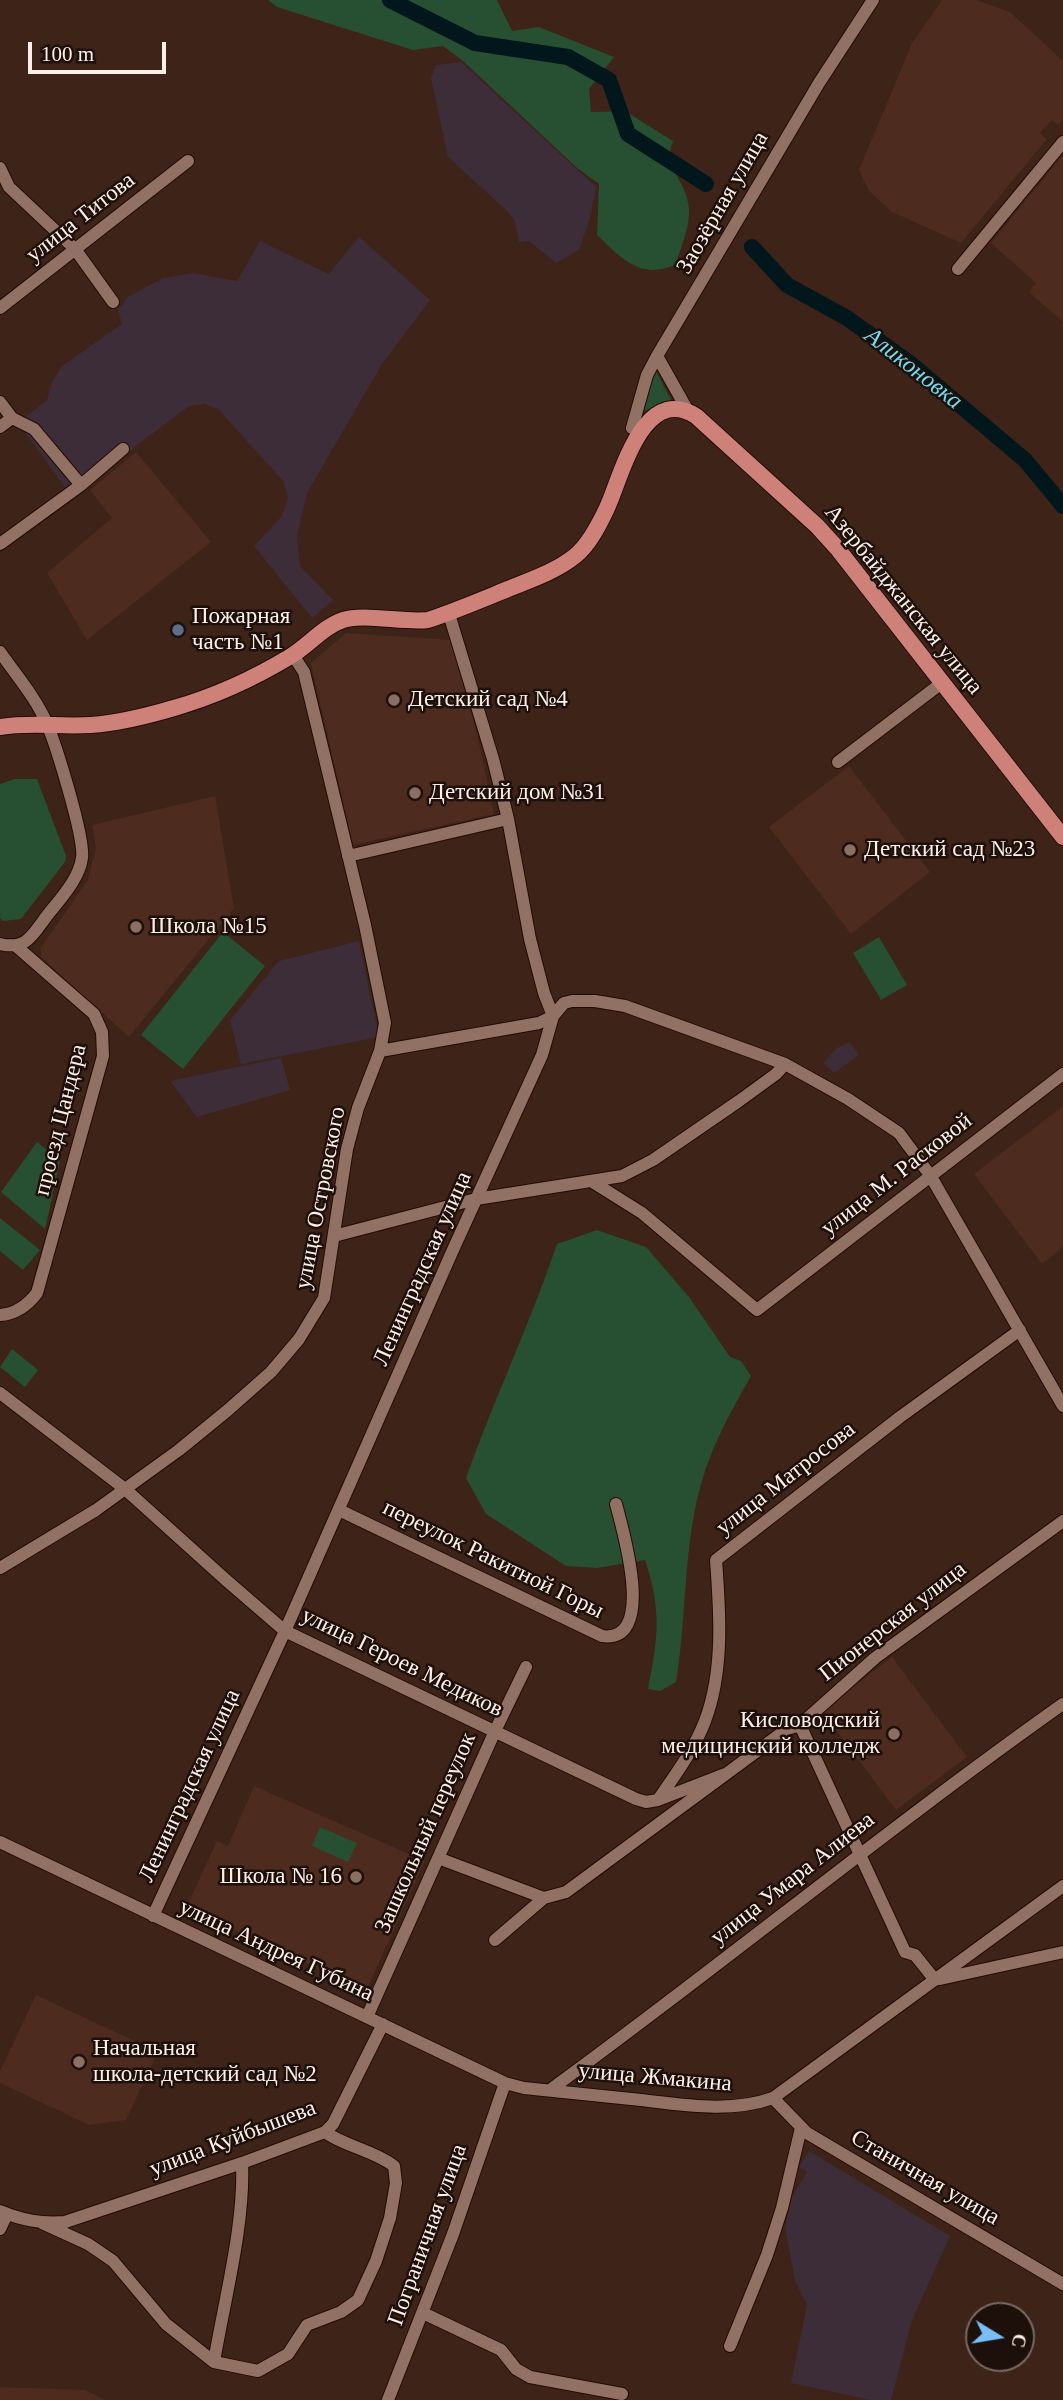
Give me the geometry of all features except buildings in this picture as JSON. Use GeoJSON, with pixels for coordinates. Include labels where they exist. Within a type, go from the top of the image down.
{"type":"FeatureCollection","features":[{"type":"Feature","properties":{"kind":"main road"},"geometry":{"type":"LineString","coordinates":[[0,727],[91,725],[125,721],[175,708],[230,690],[293,655],[343,620],[428,620],[538,577],[564,564],[580,552],[595,531],[640,432],[656,415],[668,410],[688,411]]}},
{"type":"Feature","properties":{"kind":"main road","name":"Азербайджанская улица"},"geometry":{"type":"LineString","coordinates":[[688,411],[817,526],[852,565],[1063,837]]}},
{"type":"Feature","properties":{"kind":"street","name":"Заозёрная улица"},"geometry":{"type":"LineString","coordinates":[[640,432],[632,428],[647,375],[657,356],[806,103],[873,0]]}},
{"type":"Feature","properties":{"kind":"street"},"geometry":{"type":"LineString","coordinates":[[958,269],[1063,142]]}},
{"type":"Feature","properties":{"kind":"street","name":"улица Титова"},"geometry":{"type":"LineString","coordinates":[[0,308],[188,161]]}},
{"type":"Feature","properties":{"kind":"street"},"geometry":{"type":"LineString","coordinates":[[0,168],[5,190],[75,249],[113,302]]}},
{"type":"Feature","properties":{"kind":"street"},"geometry":{"type":"LineString","coordinates":[[657,356],[688,411]]}},
{"type":"Feature","properties":{"kind":"street"},"geometry":{"type":"LineString","coordinates":[[0,402],[12,418],[34,429],[81,485]]}},
{"type":"Feature","properties":{"kind":"street"},"geometry":{"type":"LineString","coordinates":[[0,427],[12,418]]}},
{"type":"Feature","properties":{"kind":"street"},"geometry":{"type":"LineString","coordinates":[[0,544],[81,485],[123,449]]}},
{"type":"Feature","properties":{"kind":"street"},"geometry":{"type":"LineString","coordinates":[[449,614],[493,759],[508,818],[530,939],[553,1016]]}},
{"type":"Feature","properties":{"kind":"street"},"geometry":{"type":"LineString","coordinates":[[0,652],[47,724],[78,825],[83,858],[69,888],[35,932],[23,944],[0,944]]}},
{"type":"Feature","properties":{"kind":"street","name":"улица Островского"},"geometry":{"type":"LineString","coordinates":[[0,1568],[96,1510],[179,1450],[246,1395],[271,1372],[299,1339],[324,1298],[347,1149],[358,1108],[380,1051],[385,1023],[304,672],[293,655]]}},
{"type":"Feature","properties":{"kind":"street"},"geometry":{"type":"LineString","coordinates":[[838,762],[943,682]]}},
{"type":"Feature","properties":{"kind":"street"},"geometry":{"type":"LineString","coordinates":[[348,856],[508,818]]}},
{"type":"Feature","properties":{"kind":"street","name":"проезд Цандера"},"geometry":{"type":"LineString","coordinates":[[0,1315],[12,1314],[30,1302],[37,1293],[103,1056],[102,1032],[94,1014],[16,946]]}},
{"type":"Feature","properties":{"kind":"street"},"geometry":{"type":"LineString","coordinates":[[380,1051],[540,1023],[553,1016],[564,1003],[595,1001],[625,1006],[785,1064],[848,1099],[899,1133],[930,1175],[1063,1406]]}},
{"type":"Feature","properties":{"kind":"street","name":"Ленинградская улица"},"geometry":{"type":"LineString","coordinates":[[153,1916],[285,1631],[542,1055],[553,1016]]}},
{"type":"Feature","properties":{"kind":"street"},"geometry":{"type":"LineString","coordinates":[[334,1237],[477,1199],[622,1176],[653,1160],[748,1094],[785,1064]]}},
{"type":"Feature","properties":{"kind":"street","name":"улица М. Расковой"},"geometry":{"type":"LineString","coordinates":[[591,1181],[642,1213],[757,1310],[1063,1074]]}},
{"type":"Feature","properties":{"kind":"street","name":"улица Матросова"},"geometry":{"type":"LineString","coordinates":[[658,1800],[691,1752],[705,1721],[714,1687],[721,1620],[716,1560],[900,1417],[1020,1330]]}},
{"type":"Feature","properties":{"kind":"street","name":"улица Героев Медиков"},"geometry":{"type":"LineString","coordinates":[[0,1393],[125,1489],[285,1631],[636,1799],[646,1802],[658,1800]]}},
{"type":"Feature","properties":{"kind":"street","name":"переулок Ракитной Горы"},"geometry":{"type":"LineString","coordinates":[[339,1510],[602,1636],[613,1638],[622,1634],[627,1627],[632,1604],[631,1563],[616,1504]]}},
{"type":"Feature","properties":{"kind":"street","name":"Пионерская улица"},"geometry":{"type":"LineString","coordinates":[[495,1940],[544,1898],[566,1892],[787,1729],[800,1725],[875,1658],[1063,1521]]}},
{"type":"Feature","properties":{"kind":"street","name":"Зашкольный переулок"},"geometry":{"type":"LineString","coordinates":[[367,2017],[526,1667]]}},
{"type":"Feature","properties":{"kind":"street","name":"улица Умара Алиева"},"geometry":{"type":"LineString","coordinates":[[550,2090],[642,2024],[858,1854],[1063,1704]]}},
{"type":"Feature","properties":{"kind":"street"},"geometry":{"type":"LineString","coordinates":[[800,1725],[905,1952],[915,1955],[935,1980],[1063,1886]]}},
{"type":"Feature","properties":{"kind":"street"},"geometry":{"type":"LineString","coordinates":[[658,1800],[725,1774]]}},
{"type":"Feature","properties":{"kind":"street","name":"улица Андрея Губина"},"geometry":{"type":"LineString","coordinates":[[0,1842],[383,2024]]}},
{"type":"Feature","properties":{"kind":"street"},"geometry":{"type":"LineString","coordinates":[[438,1858],[544,1898]]}},
{"type":"Feature","properties":{"kind":"street","name":"улица Жмакина"},"geometry":{"type":"LineString","coordinates":[[383,2024],[505,2083],[686,2105],[754,2105],[774,2098],[935,1980],[1063,1952]]}},
{"type":"Feature","properties":{"kind":"street","name":"улица Куйбышева"},"geometry":{"type":"LineString","coordinates":[[42,2223],[65,2222],[242,2163],[325,2132],[333,2124],[383,2024]]}},
{"type":"Feature","properties":{"kind":"street","name":"Пограничная улица"},"geometry":{"type":"LineString","coordinates":[[388,2400],[453,2234],[505,2083]]}},
{"type":"Feature","properties":{"kind":"street","name":"Станичная улица"},"geometry":{"type":"LineString","coordinates":[[774,2098],[801,2128],[1063,2284]]}},
{"type":"Feature","properties":{"kind":"street"},"geometry":{"type":"LineString","coordinates":[[730,2346],[767,2256],[782,2208],[801,2128]]}},
{"type":"Feature","properties":{"kind":"street","name":"улица Куйбышева"},"geometry":{"type":"LineString","coordinates":[[4,2212],[42,2223],[88,2244],[113,2261],[166,2324],[214,2362],[258,2371],[288,2354],[307,2325],[341,2312],[358,2300],[376,2260],[390,2218],[396,2183],[394,2165],[325,2132]]}},
{"type":"Feature","properties":{"kind":"street"},"geometry":{"type":"LineString","coordinates":[[214,2362],[236,2235],[242,2163]]}},
{"type":"Feature","properties":{"kind":"street"},"geometry":{"type":"LineString","coordinates":[[0,2229],[4,2212]]}},
{"type":"Feature","properties":{"kind":"street"},"geometry":{"type":"LineString","coordinates":[[423,2313],[501,2350],[516,2369],[530,2377],[622,2394]]}},
{"type":"Feature","properties":{"kind":"shaded area"},"geometry":{"type":"Polygon","coordinates":[[[942,0],[976,0],[1010,12],[1063,61],[1063,119],[1058,125],[1052,120],[1040,133],[1047,139],[961,243],[892,212],[869,191],[859,170],[912,43],[942,0]]]}},
{"type":"Feature","properties":{"kind":"shaded area"},"geometry":{"type":"Polygon","coordinates":[[[461,62],[596,187],[579,250],[556,263],[529,241],[519,242],[515,221],[507,211],[448,157],[431,78],[436,65],[461,62]]]}},
{"type":"Feature","properties":{"kind":"shaded area"},"geometry":{"type":"Polygon","coordinates":[[[1063,155],[1063,322],[1029,292],[1036,283],[991,243],[1063,155]]]}},
{"type":"Feature","properties":{"kind":"shaded area"},"geometry":{"type":"Polygon","coordinates":[[[359,237],[430,300],[382,364],[307,493],[297,536],[300,566],[333,600],[312,618],[254,546],[282,516],[288,498],[284,482],[218,409],[205,404],[189,406],[133,448],[74,499],[18,423],[47,400],[52,382],[62,366],[122,324],[118,310],[128,297],[163,278],[193,273],[237,281],[260,241],[329,274],[359,237]]]}},
{"type":"Feature","properties":{"kind":"shaded area"},"geometry":{"type":"Polygon","coordinates":[[[136,452],[211,542],[87,640],[47,573],[112,518],[90,490],[136,452]]]}},
{"type":"Feature","properties":{"kind":"shaded area","name":"Детский сад №4"},"geometry":{"type":"Polygon","coordinates":[[[346,633],[451,640],[478,738],[494,814],[353,845],[311,663],[346,633]]]}},
{"type":"Feature","properties":{"kind":"shaded area","name":"Детский сад №23"},"geometry":{"type":"Polygon","coordinates":[[[849,766],[930,872],[851,934],[769,827],[849,766]]]}},
{"type":"Feature","properties":{"kind":"shaded area","name":"Школа №15"},"geometry":{"type":"Polygon","coordinates":[[[215,796],[234,908],[129,1037],[41,957],[41,947],[88,880],[96,847],[92,825],[215,796]]]}},
{"type":"Feature","properties":{"kind":"shaded area"},"geometry":{"type":"Polygon","coordinates":[[[359,941],[379,1037],[241,1064],[230,1020],[279,961],[359,941]]]}},
{"type":"Feature","properties":{"kind":"shaded area"},"geometry":{"type":"Polygon","coordinates":[[[850,1042],[859,1055],[834,1073],[823,1063],[837,1048],[850,1042]]]}},
{"type":"Feature","properties":{"kind":"shaded area"},"geometry":{"type":"Polygon","coordinates":[[[281,1058],[290,1090],[197,1117],[170,1081],[281,1058]]]}},
{"type":"Feature","properties":{"kind":"shaded area"},"geometry":{"type":"Polygon","coordinates":[[[1063,1106],[1063,1247],[1042,1264],[974,1174],[1063,1106]]]}},
{"type":"Feature","properties":{"kind":"shaded area","name":"Кисловодский медицинский колледж"},"geometry":{"type":"Polygon","coordinates":[[[892,1657],[967,1757],[896,1810],[822,1711],[892,1657]]]}},
{"type":"Feature","properties":{"kind":"shaded area","name":"Школа № 16"},"geometry":{"type":"Polygon","coordinates":[[[254,1786],[425,1861],[366,1991],[186,1908],[217,1841],[228,1846],[254,1786]]]}},
{"type":"Feature","properties":{"kind":"shaded area","name":"Начальная школа-детский сад №2"},"geometry":{"type":"Polygon","coordinates":[[[36,1995],[158,2052],[126,2120],[89,2125],[0,2083],[0,2071],[36,1995]]]}},
{"type":"Feature","properties":{"kind":"shaded area"},"geometry":{"type":"Polygon","coordinates":[[[809,2151],[950,2236],[912,2320],[891,2400],[871,2400],[791,2383],[807,2305],[795,2281],[785,2227],[793,2195],[807,2172],[799,2167],[809,2151]]]}},
{"type":"Feature","properties":{"kind":"shaded area"},"geometry":{"type":"Polygon","coordinates":[[[0,2387],[85,2390],[105,2400],[0,2400],[0,2387]]]}},
{"type":"Feature","properties":{"kind":"green space"},"geometry":{"type":"Polygon","coordinates":[[[268,0],[497,0],[512,31],[539,27],[614,57],[589,89],[591,112],[625,111],[673,141],[667,160],[683,188],[689,210],[689,221],[676,264],[664,269],[642,268],[623,259],[606,244],[597,235],[599,184],[576,167],[463,61],[443,46],[413,50],[277,7],[268,0]]]}},
{"type":"Feature","properties":{"kind":"green space"},"geometry":{"type":"Polygon","coordinates":[[[656,371],[671,400],[644,411],[652,373],[656,371]]]}},
{"type":"Feature","properties":{"kind":"green space"},"geometry":{"type":"Polygon","coordinates":[[[15,779],[37,779],[66,856],[65,862],[21,919],[3,921],[0,918],[0,784],[15,779]]]}},
{"type":"Feature","properties":{"kind":"green space"},"geometry":{"type":"Polygon","coordinates":[[[223,932],[265,966],[183,1069],[141,1035],[223,932]]]}},
{"type":"Feature","properties":{"kind":"green space"},"geometry":{"type":"Polygon","coordinates":[[[879,937],[907,985],[881,1000],[853,953],[879,937]]]}},
{"type":"Feature","properties":{"kind":"green space"},"geometry":{"type":"Polygon","coordinates":[[[37,1142],[60,1161],[45,1229],[1,1192],[37,1142]]]}},
{"type":"Feature","properties":{"kind":"green space"},"geometry":{"type":"Polygon","coordinates":[[[0,1218],[40,1250],[23,1270],[0,1251],[0,1218]]]}},
{"type":"Feature","properties":{"kind":"green space"},"geometry":{"type":"Polygon","coordinates":[[[597,1230],[646,1247],[689,1297],[730,1357],[741,1361],[751,1376],[729,1415],[705,1470],[691,1533],[676,1682],[660,1691],[648,1689],[657,1624],[654,1595],[645,1560],[597,1568],[566,1566],[486,1514],[466,1478],[557,1244],[597,1230]]]}},
{"type":"Feature","properties":{"kind":"green space"},"geometry":{"type":"Polygon","coordinates":[[[12,1349],[38,1370],[25,1387],[0,1367],[12,1349]]]}},
{"type":"Feature","properties":{"kind":"green space"},"geometry":{"type":"Polygon","coordinates":[[[320,1827],[357,1843],[348,1862],[312,1846],[320,1827]]]}},
{"type":"Feature","properties":{"kind":"waterway","name":"Аликоновка"},"geometry":{"type":"LineString","coordinates":[[390,0],[475,43],[568,57],[609,80],[628,134],[706,184]]}},
{"type":"Feature","properties":{"kind":"waterway","name":"Аликоновка"},"geometry":{"type":"LineString","coordinates":[[752,247],[787,285],[847,318],[911,364],[1025,460],[1063,506]]}},
{"type":"Feature","properties":{"kind":"place","name":"Пожарная часть №1"},"geometry":{"type":"Point","coordinates":[178,630]}},
{"type":"Feature","properties":{"kind":"place","name":"Детский сад №4"},"geometry":{"type":"Point","coordinates":[394,700]}},
{"type":"Feature","properties":{"kind":"place","name":"Детский дом №31"},"geometry":{"type":"Point","coordinates":[415,793]}},
{"type":"Feature","properties":{"kind":"place","name":"Детский сад №23"},"geometry":{"type":"Point","coordinates":[850,850]}},
{"type":"Feature","properties":{"kind":"place","name":"Школа №15"},"geometry":{"type":"Point","coordinates":[136,927]}},
{"type":"Feature","properties":{"kind":"place","name":"Кисловодский медицинский колледж"},"geometry":{"type":"Point","coordinates":[894,1734]}},
{"type":"Feature","properties":{"kind":"place","name":"Школа № 16"},"geometry":{"type":"Point","coordinates":[356,1877]}},
{"type":"Feature","properties":{"kind":"place","name":"Начальная школа-детский сад №2"},"geometry":{"type":"Point","coordinates":[79,2062]}}]}
